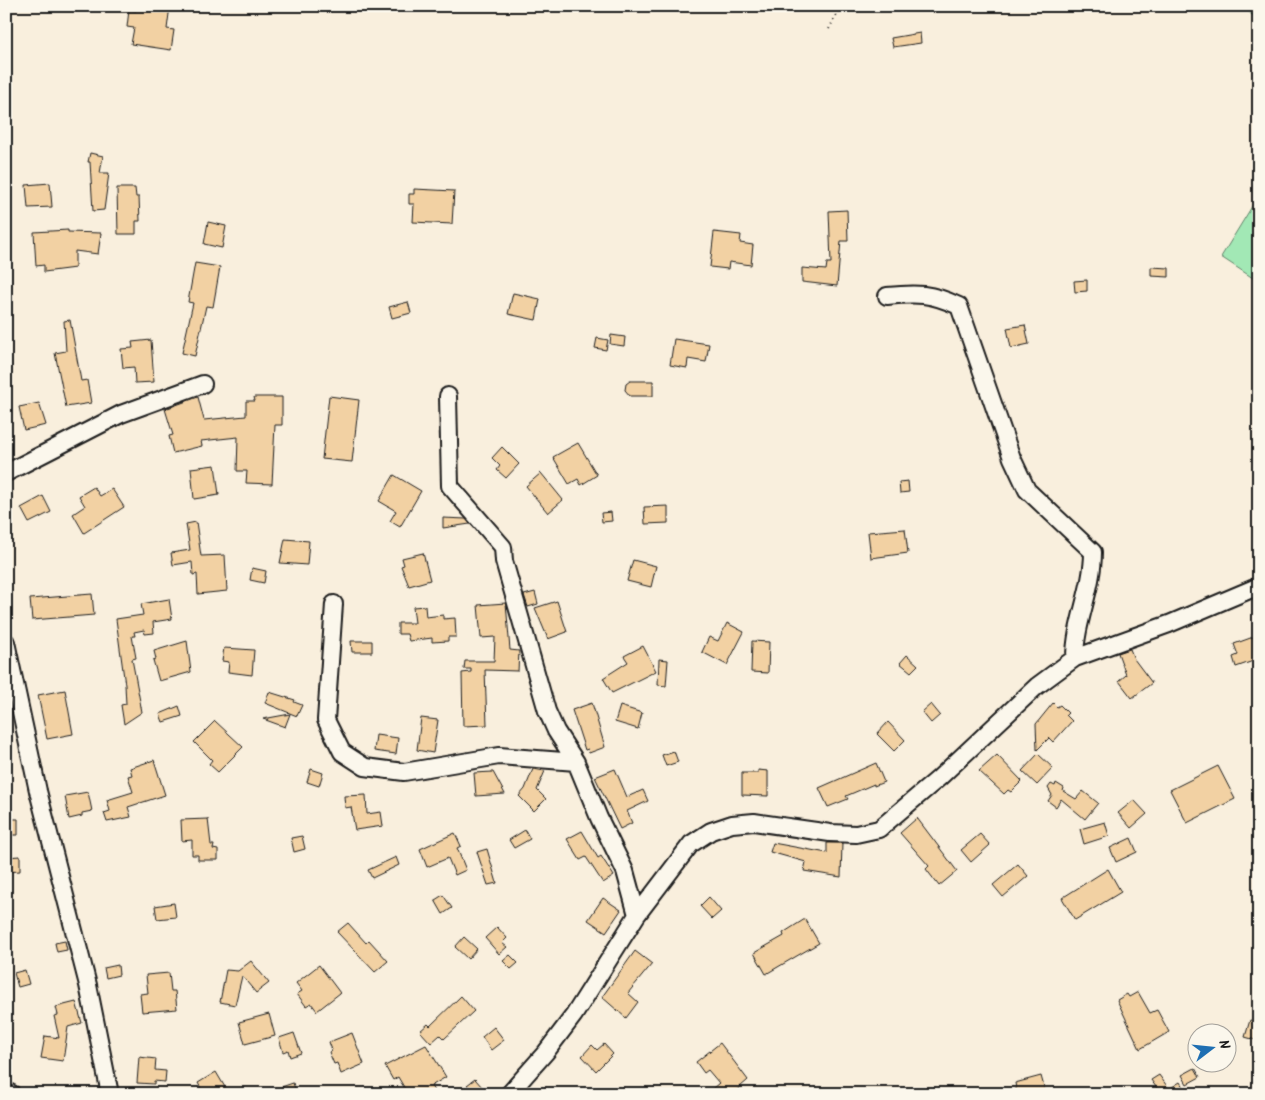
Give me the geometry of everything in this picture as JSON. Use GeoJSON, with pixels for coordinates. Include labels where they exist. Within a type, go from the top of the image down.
{"type":"FeatureCollection","features":[{"type":"Feature","properties":{"kind":"street"},"geometry":{"type":"LineString","coordinates":[[887,296],[918,293],[937,296],[959,306],[1012,458],[1027,490],[1093,552],[1093,570],[1075,641],[1075,658]]}},
{"type":"Feature","properties":{"kind":"street"},"geometry":{"type":"LineString","coordinates":[[6,473],[121,414],[203,384]]}},
{"type":"Feature","properties":{"kind":"street"},"geometry":{"type":"LineString","coordinates":[[448,396],[450,486],[503,547],[504,561],[547,711],[556,731],[576,762],[599,818],[625,871],[637,916]]}},
{"type":"Feature","properties":{"kind":"street"},"geometry":{"type":"LineString","coordinates":[[509,1094],[546,1052],[574,1015],[637,916],[692,844],[711,831],[732,824],[754,822],[830,833],[856,834],[879,829],[939,778],[1037,686],[1075,658],[1169,624],[1259,586]]}},
{"type":"Feature","properties":{"kind":"street"},"geometry":{"type":"LineString","coordinates":[[334,604],[326,720],[342,752],[365,767],[404,772],[499,756],[576,762]]}},
{"type":"Feature","properties":{"kind":"street"},"geometry":{"type":"LineString","coordinates":[[6,642],[38,791],[88,985],[110,1094]]}},
{"type":"Feature","properties":{"kind":"street"},"geometry":{"type":"LineString","coordinates":[[6,1091],[12,1094]]}},
{"type":"Feature","properties":{"kind":"path"},"geometry":{"type":"LineString","coordinates":[[829,30],[838,12],[878,6]]}},
{"type":"Feature","properties":{"kind":"green space"},"geometry":{"type":"Polygon","coordinates":[[[1242,6],[1259,6],[1259,21],[1242,6]]]}},
{"type":"Feature","properties":{"kind":"green space"},"geometry":{"type":"Polygon","coordinates":[[[1259,195],[1259,282],[1221,257],[1259,195]]]}},
{"type":"Feature","properties":{"kind":"building"},"geometry":{"type":"Polygon","coordinates":[[[136,6],[170,6],[167,29],[174,30],[171,50],[131,44],[134,28],[127,27],[129,10],[136,11],[136,6]]]}},
{"type":"Feature","properties":{"kind":"building"},"geometry":{"type":"Polygon","coordinates":[[[920,33],[921,43],[893,47],[891,38],[920,33]]]}},
{"type":"Feature","properties":{"kind":"building"},"geometry":{"type":"Polygon","coordinates":[[[90,153],[103,156],[100,173],[109,173],[104,210],[93,211],[90,162],[88,162],[90,153]]]}},
{"type":"Feature","properties":{"kind":"building"},"geometry":{"type":"Polygon","coordinates":[[[50,183],[52,207],[28,208],[26,185],[50,183]]]}},
{"type":"Feature","properties":{"kind":"building"},"geometry":{"type":"Polygon","coordinates":[[[117,188],[135,188],[136,197],[139,197],[140,221],[136,221],[136,234],[118,234],[117,188]]]}},
{"type":"Feature","properties":{"kind":"building"},"geometry":{"type":"Polygon","coordinates":[[[414,189],[454,191],[452,224],[413,222],[414,204],[409,204],[409,194],[414,194],[414,189]]]}},
{"type":"Feature","properties":{"kind":"building"},"geometry":{"type":"Polygon","coordinates":[[[847,210],[848,241],[841,241],[837,286],[802,282],[802,268],[826,270],[827,263],[831,263],[829,211],[847,210]]]}},
{"type":"Feature","properties":{"kind":"building"},"geometry":{"type":"Polygon","coordinates":[[[208,222],[226,226],[222,248],[204,244],[208,222]]]}},
{"type":"Feature","properties":{"kind":"building"},"geometry":{"type":"Polygon","coordinates":[[[68,230],[68,232],[101,233],[98,254],[75,251],[75,268],[44,272],[44,265],[36,266],[34,232],[68,230]]]}},
{"type":"Feature","properties":{"kind":"building"},"geometry":{"type":"Polygon","coordinates":[[[714,232],[741,235],[740,243],[753,245],[751,265],[729,262],[728,269],[710,267],[714,232]]]}},
{"type":"Feature","properties":{"kind":"building"},"geometry":{"type":"Polygon","coordinates":[[[195,263],[220,267],[213,307],[206,306],[195,356],[182,353],[193,303],[188,302],[195,263]]]}},
{"type":"Feature","properties":{"kind":"building"},"geometry":{"type":"Polygon","coordinates":[[[1151,267],[1169,268],[1169,277],[1151,276],[1151,267]]]}},
{"type":"Feature","properties":{"kind":"building"},"geometry":{"type":"Polygon","coordinates":[[[1087,280],[1087,291],[1075,292],[1074,281],[1087,280]]]}},
{"type":"Feature","properties":{"kind":"building"},"geometry":{"type":"Polygon","coordinates":[[[513,293],[540,299],[536,320],[508,314],[513,293]]]}},
{"type":"Feature","properties":{"kind":"building"},"geometry":{"type":"Polygon","coordinates":[[[408,302],[411,313],[392,318],[389,307],[408,302]]]}},
{"type":"Feature","properties":{"kind":"building"},"geometry":{"type":"Polygon","coordinates":[[[70,320],[81,381],[87,380],[91,403],[66,407],[55,353],[66,351],[64,321],[70,320]]]}},
{"type":"Feature","properties":{"kind":"building"},"geometry":{"type":"Polygon","coordinates":[[[1025,325],[1029,344],[1011,348],[1007,328],[1025,325]]]}},
{"type":"Feature","properties":{"kind":"building"},"geometry":{"type":"Polygon","coordinates":[[[611,335],[625,337],[624,346],[610,344],[611,335]]]}},
{"type":"Feature","properties":{"kind":"building"},"geometry":{"type":"Polygon","coordinates":[[[597,338],[608,340],[606,350],[595,348],[597,338]]]}},
{"type":"Feature","properties":{"kind":"building"},"geometry":{"type":"Polygon","coordinates":[[[674,339],[709,344],[706,362],[688,359],[687,368],[670,365],[674,339]]]}},
{"type":"Feature","properties":{"kind":"building"},"geometry":{"type":"Polygon","coordinates":[[[151,340],[154,382],[135,383],[134,367],[123,368],[121,349],[133,348],[132,342],[151,340]]]}},
{"type":"Feature","properties":{"kind":"building"},"geometry":{"type":"Polygon","coordinates":[[[630,381],[653,381],[653,396],[630,396],[625,390],[626,384],[630,381]]]}},
{"type":"Feature","properties":{"kind":"building"},"geometry":{"type":"Polygon","coordinates":[[[329,396],[359,400],[352,462],[322,459],[329,396]]]}},
{"type":"Feature","properties":{"kind":"building"},"geometry":{"type":"Polygon","coordinates":[[[198,397],[204,420],[246,416],[246,401],[255,401],[254,397],[282,397],[282,425],[275,425],[272,484],[246,483],[247,471],[237,471],[238,437],[201,441],[202,446],[173,453],[169,436],[173,435],[165,409],[198,397]]]}},
{"type":"Feature","properties":{"kind":"building"},"geometry":{"type":"Polygon","coordinates":[[[39,403],[46,425],[24,430],[19,407],[39,403]]]}},
{"type":"Feature","properties":{"kind":"building"},"geometry":{"type":"Polygon","coordinates":[[[578,443],[597,475],[581,485],[578,479],[569,484],[553,457],[578,443]]]}},
{"type":"Feature","properties":{"kind":"building"},"geometry":{"type":"Polygon","coordinates":[[[502,447],[519,464],[506,478],[497,470],[500,466],[492,458],[502,447]]]}},
{"type":"Feature","properties":{"kind":"building"},"geometry":{"type":"Polygon","coordinates":[[[215,465],[219,495],[194,499],[191,468],[215,465]]]}},
{"type":"Feature","properties":{"kind":"building"},"geometry":{"type":"Polygon","coordinates":[[[541,473],[563,500],[548,513],[526,486],[541,473]]]}},
{"type":"Feature","properties":{"kind":"building"},"geometry":{"type":"Polygon","coordinates":[[[394,475],[421,491],[400,527],[390,521],[396,511],[379,501],[394,475]]]}},
{"type":"Feature","properties":{"kind":"building"},"geometry":{"type":"Polygon","coordinates":[[[908,481],[909,492],[900,493],[899,482],[908,481]]]}},
{"type":"Feature","properties":{"kind":"building"},"geometry":{"type":"Polygon","coordinates":[[[94,487],[100,496],[112,489],[124,507],[84,533],[73,514],[85,506],[79,496],[94,487]]]}},
{"type":"Feature","properties":{"kind":"building"},"geometry":{"type":"Polygon","coordinates":[[[43,496],[51,512],[29,523],[21,508],[43,496]]]}},
{"type":"Feature","properties":{"kind":"building"},"geometry":{"type":"Polygon","coordinates":[[[668,506],[668,523],[645,524],[644,507],[668,506]]]}},
{"type":"Feature","properties":{"kind":"building"},"geometry":{"type":"Polygon","coordinates":[[[611,512],[612,521],[602,522],[601,513],[611,512]]]}},
{"type":"Feature","properties":{"kind":"building"},"geometry":{"type":"Polygon","coordinates":[[[443,518],[466,519],[470,524],[443,528],[443,518]]]}},
{"type":"Feature","properties":{"kind":"building"},"geometry":{"type":"Polygon","coordinates":[[[196,522],[201,556],[225,555],[227,591],[198,594],[197,574],[193,575],[192,562],[173,565],[171,553],[190,550],[186,524],[196,522]]]}},
{"type":"Feature","properties":{"kind":"building"},"geometry":{"type":"Polygon","coordinates":[[[905,529],[908,553],[871,558],[868,532],[905,529]]]}},
{"type":"Feature","properties":{"kind":"building"},"geometry":{"type":"Polygon","coordinates":[[[285,539],[309,541],[307,565],[280,563],[285,539]]]}},
{"type":"Feature","properties":{"kind":"building"},"geometry":{"type":"Polygon","coordinates":[[[423,553],[430,580],[409,586],[401,566],[404,565],[402,558],[423,553]]]}},
{"type":"Feature","properties":{"kind":"building"},"geometry":{"type":"Polygon","coordinates":[[[633,560],[656,566],[651,587],[627,581],[633,560]]]}},
{"type":"Feature","properties":{"kind":"building"},"geometry":{"type":"Polygon","coordinates":[[[252,568],[266,571],[264,583],[250,580],[252,568]]]}},
{"type":"Feature","properties":{"kind":"building"},"geometry":{"type":"Polygon","coordinates":[[[535,592],[538,604],[528,607],[524,595],[535,592]]]}},
{"type":"Feature","properties":{"kind":"building"},"geometry":{"type":"Polygon","coordinates":[[[92,594],[94,615],[32,620],[30,599],[92,594]]]}},
{"type":"Feature","properties":{"kind":"building"},"geometry":{"type":"Polygon","coordinates":[[[169,599],[172,619],[153,622],[154,633],[145,634],[144,630],[134,632],[135,636],[132,636],[136,658],[132,659],[142,712],[124,724],[121,705],[126,704],[125,685],[116,619],[143,615],[141,604],[169,599]]]}},
{"type":"Feature","properties":{"kind":"building"},"geometry":{"type":"Polygon","coordinates":[[[557,601],[567,632],[548,639],[535,608],[557,601]]]}},
{"type":"Feature","properties":{"kind":"building"},"geometry":{"type":"Polygon","coordinates":[[[506,603],[510,650],[519,651],[518,671],[485,670],[487,725],[463,726],[462,673],[471,672],[471,669],[464,669],[465,661],[494,661],[495,637],[481,638],[478,605],[506,603]]]}},
{"type":"Feature","properties":{"kind":"building"},"geometry":{"type":"Polygon","coordinates":[[[425,606],[426,617],[443,615],[443,619],[455,618],[456,637],[448,637],[448,641],[432,642],[432,638],[409,641],[407,634],[398,634],[398,623],[415,623],[413,607],[425,606]]]}},
{"type":"Feature","properties":{"kind":"building"},"geometry":{"type":"Polygon","coordinates":[[[727,623],[744,632],[727,665],[702,652],[709,637],[718,641],[727,623]]]}},
{"type":"Feature","properties":{"kind":"building"},"geometry":{"type":"Polygon","coordinates":[[[1256,636],[1259,645],[1259,659],[1236,667],[1233,657],[1238,655],[1234,644],[1256,636]]]}},
{"type":"Feature","properties":{"kind":"building"},"geometry":{"type":"Polygon","coordinates":[[[187,641],[191,672],[159,681],[153,660],[156,659],[154,651],[187,641]]]}},
{"type":"Feature","properties":{"kind":"building"},"geometry":{"type":"Polygon","coordinates":[[[351,641],[372,641],[372,652],[352,652],[351,641]]]}},
{"type":"Feature","properties":{"kind":"building"},"geometry":{"type":"Polygon","coordinates":[[[752,641],[769,642],[768,673],[751,672],[752,641]]]}},
{"type":"Feature","properties":{"kind":"building"},"geometry":{"type":"Polygon","coordinates":[[[643,646],[656,671],[612,693],[603,678],[628,662],[624,656],[643,646]]]}},
{"type":"Feature","properties":{"kind":"building"},"geometry":{"type":"Polygon","coordinates":[[[224,648],[254,650],[252,675],[228,672],[229,662],[222,661],[224,648]]]}},
{"type":"Feature","properties":{"kind":"building"},"geometry":{"type":"Polygon","coordinates":[[[1130,649],[1134,659],[1152,683],[1132,698],[1119,681],[1126,675],[1118,653],[1130,649]]]}},
{"type":"Feature","properties":{"kind":"building"},"geometry":{"type":"Polygon","coordinates":[[[907,655],[918,665],[911,672],[900,663],[907,655]]]}},
{"type":"Feature","properties":{"kind":"building"},"geometry":{"type":"Polygon","coordinates":[[[659,659],[668,660],[666,686],[658,685],[659,659]]]}},
{"type":"Feature","properties":{"kind":"building"},"geometry":{"type":"Polygon","coordinates":[[[65,690],[73,734],[47,739],[38,695],[65,690]]]}},
{"type":"Feature","properties":{"kind":"building"},"geometry":{"type":"Polygon","coordinates":[[[269,692],[295,700],[294,702],[302,705],[297,716],[265,703],[269,692]]]}},
{"type":"Feature","properties":{"kind":"building"},"geometry":{"type":"Polygon","coordinates":[[[592,703],[605,747],[589,753],[588,749],[585,750],[572,710],[592,703]]]}},
{"type":"Feature","properties":{"kind":"building"},"geometry":{"type":"Polygon","coordinates":[[[1053,703],[1057,707],[1060,705],[1068,713],[1066,715],[1072,721],[1053,742],[1049,738],[1037,750],[1036,724],[1053,703]]]}},
{"type":"Feature","properties":{"kind":"building"},"geometry":{"type":"Polygon","coordinates":[[[931,704],[940,715],[931,723],[922,712],[931,704]]]}},
{"type":"Feature","properties":{"kind":"building"},"geometry":{"type":"Polygon","coordinates":[[[179,706],[182,716],[163,722],[160,714],[179,706]]]}},
{"type":"Feature","properties":{"kind":"building"},"geometry":{"type":"Polygon","coordinates":[[[620,706],[642,713],[638,729],[615,722],[620,706]]]}},
{"type":"Feature","properties":{"kind":"building"},"geometry":{"type":"Polygon","coordinates":[[[290,714],[285,727],[263,719],[290,714]]]}},
{"type":"Feature","properties":{"kind":"building"},"geometry":{"type":"Polygon","coordinates":[[[421,718],[438,720],[433,753],[417,750],[421,718]]]}},
{"type":"Feature","properties":{"kind":"building"},"geometry":{"type":"Polygon","coordinates":[[[215,721],[243,747],[218,772],[209,764],[212,760],[194,742],[215,721]]]}},
{"type":"Feature","properties":{"kind":"building"},"geometry":{"type":"Polygon","coordinates":[[[888,722],[905,740],[894,751],[877,734],[888,722]]]}},
{"type":"Feature","properties":{"kind":"building"},"geometry":{"type":"Polygon","coordinates":[[[376,735],[398,738],[396,754],[374,751],[376,735]]]}},
{"type":"Feature","properties":{"kind":"building"},"geometry":{"type":"Polygon","coordinates":[[[674,751],[678,762],[666,766],[662,755],[674,751]]]}},
{"type":"Feature","properties":{"kind":"building"},"geometry":{"type":"Polygon","coordinates":[[[1038,754],[1053,768],[1037,785],[1022,771],[1038,754]]]}},
{"type":"Feature","properties":{"kind":"building"},"geometry":{"type":"Polygon","coordinates":[[[997,755],[1022,781],[1011,792],[1008,790],[1004,794],[979,771],[997,755]]]}},
{"type":"Feature","properties":{"kind":"building"},"geometry":{"type":"Polygon","coordinates":[[[154,760],[165,795],[128,807],[131,817],[107,822],[104,813],[110,811],[107,800],[133,792],[128,776],[132,775],[130,768],[154,760]]]}},
{"type":"Feature","properties":{"kind":"building"},"geometry":{"type":"Polygon","coordinates":[[[876,763],[884,782],[874,786],[874,784],[846,796],[848,799],[828,807],[819,788],[876,763]]]}},
{"type":"Feature","properties":{"kind":"building"},"geometry":{"type":"Polygon","coordinates":[[[1218,766],[1235,799],[1187,823],[1170,790],[1218,766]]]}},
{"type":"Feature","properties":{"kind":"building"},"geometry":{"type":"Polygon","coordinates":[[[311,769],[323,773],[319,786],[307,782],[311,769]]]}},
{"type":"Feature","properties":{"kind":"building"},"geometry":{"type":"Polygon","coordinates":[[[533,769],[545,771],[537,790],[546,799],[534,811],[519,796],[525,789],[533,769]]]}},
{"type":"Feature","properties":{"kind":"building"},"geometry":{"type":"Polygon","coordinates":[[[615,769],[627,797],[643,790],[648,801],[627,811],[632,823],[620,829],[595,777],[615,769]]]}},
{"type":"Feature","properties":{"kind":"building"},"geometry":{"type":"Polygon","coordinates":[[[758,770],[768,771],[768,796],[742,795],[742,773],[758,773],[758,770]]]}},
{"type":"Feature","properties":{"kind":"building"},"geometry":{"type":"Polygon","coordinates":[[[493,772],[505,794],[476,796],[474,773],[493,772]]]}},
{"type":"Feature","properties":{"kind":"building"},"geometry":{"type":"Polygon","coordinates":[[[1056,783],[1064,788],[1063,791],[1076,799],[1083,791],[1098,803],[1085,819],[1061,799],[1056,807],[1048,801],[1052,795],[1048,788],[1051,784],[1055,786],[1056,783]]]}},
{"type":"Feature","properties":{"kind":"building"},"geometry":{"type":"Polygon","coordinates":[[[88,792],[92,811],[69,819],[65,796],[88,792]]]}},
{"type":"Feature","properties":{"kind":"building"},"geometry":{"type":"Polygon","coordinates":[[[366,795],[367,814],[381,812],[383,826],[355,830],[351,807],[345,808],[344,796],[366,795]]]}},
{"type":"Feature","properties":{"kind":"building"},"geometry":{"type":"Polygon","coordinates":[[[1134,800],[1147,814],[1131,828],[1118,813],[1134,800]]]}},
{"type":"Feature","properties":{"kind":"building"},"geometry":{"type":"Polygon","coordinates":[[[917,818],[957,871],[939,886],[926,869],[929,866],[900,833],[917,818]]]}},
{"type":"Feature","properties":{"kind":"building"},"geometry":{"type":"Polygon","coordinates":[[[6,819],[18,819],[18,835],[6,835],[6,819]]]}},
{"type":"Feature","properties":{"kind":"building"},"geometry":{"type":"Polygon","coordinates":[[[208,819],[211,845],[214,845],[213,849],[218,850],[218,860],[198,860],[198,855],[192,855],[192,840],[182,841],[181,820],[208,819]]]}},
{"type":"Feature","properties":{"kind":"building"},"geometry":{"type":"Polygon","coordinates":[[[1105,822],[1109,836],[1084,844],[1080,829],[1105,822]]]}},
{"type":"Feature","properties":{"kind":"building"},"geometry":{"type":"Polygon","coordinates":[[[525,830],[530,839],[514,848],[509,840],[525,830]]]}},
{"type":"Feature","properties":{"kind":"building"},"geometry":{"type":"Polygon","coordinates":[[[582,831],[598,858],[601,856],[614,876],[603,883],[586,857],[580,860],[567,839],[582,831]]]}},
{"type":"Feature","properties":{"kind":"building"},"geometry":{"type":"Polygon","coordinates":[[[455,833],[461,846],[457,848],[466,870],[455,875],[448,858],[427,867],[420,849],[455,833]]]}},
{"type":"Feature","properties":{"kind":"building"},"geometry":{"type":"Polygon","coordinates":[[[980,834],[990,845],[971,862],[961,850],[980,834]]]}},
{"type":"Feature","properties":{"kind":"building"},"geometry":{"type":"Polygon","coordinates":[[[302,836],[305,849],[294,852],[291,838],[302,836]]]}},
{"type":"Feature","properties":{"kind":"building"},"geometry":{"type":"Polygon","coordinates":[[[1131,838],[1137,852],[1116,862],[1110,848],[1131,838]]]}},
{"type":"Feature","properties":{"kind":"building"},"geometry":{"type":"Polygon","coordinates":[[[773,843],[827,853],[827,843],[842,843],[841,877],[804,871],[806,862],[770,852],[773,843]]]}},
{"type":"Feature","properties":{"kind":"building"},"geometry":{"type":"Polygon","coordinates":[[[487,849],[497,883],[488,885],[477,852],[487,849]]]}},
{"type":"Feature","properties":{"kind":"building"},"geometry":{"type":"Polygon","coordinates":[[[20,856],[20,871],[6,872],[6,857],[20,856]]]}},
{"type":"Feature","properties":{"kind":"building"},"geometry":{"type":"Polygon","coordinates":[[[396,857],[399,865],[372,878],[368,870],[396,857]]]}},
{"type":"Feature","properties":{"kind":"building"},"geometry":{"type":"Polygon","coordinates":[[[1018,864],[1028,876],[1003,897],[993,885],[1018,864]]]}},
{"type":"Feature","properties":{"kind":"building"},"geometry":{"type":"Polygon","coordinates":[[[1108,869],[1121,892],[1075,920],[1062,898],[1108,869]]]}},
{"type":"Feature","properties":{"kind":"building"},"geometry":{"type":"Polygon","coordinates":[[[443,895],[452,908],[443,914],[435,900],[443,895]]]}},
{"type":"Feature","properties":{"kind":"building"},"geometry":{"type":"Polygon","coordinates":[[[709,897],[721,911],[712,919],[700,906],[709,897]]]}},
{"type":"Feature","properties":{"kind":"building"},"geometry":{"type":"Polygon","coordinates":[[[603,898],[621,910],[606,932],[588,920],[603,898]]]}},
{"type":"Feature","properties":{"kind":"building"},"geometry":{"type":"Polygon","coordinates":[[[174,903],[176,917],[157,919],[155,906],[174,903]]]}},
{"type":"Feature","properties":{"kind":"building"},"geometry":{"type":"Polygon","coordinates":[[[805,919],[819,943],[766,974],[754,953],[784,936],[783,933],[805,919]]]}},
{"type":"Feature","properties":{"kind":"building"},"geometry":{"type":"Polygon","coordinates":[[[348,923],[366,943],[369,940],[388,961],[375,972],[337,932],[348,923]]]}},
{"type":"Feature","properties":{"kind":"building"},"geometry":{"type":"Polygon","coordinates":[[[497,927],[507,938],[502,943],[507,947],[499,954],[485,938],[497,927]]]}},
{"type":"Feature","properties":{"kind":"building"},"geometry":{"type":"Polygon","coordinates":[[[464,937],[477,949],[468,959],[455,947],[464,937]]]}},
{"type":"Feature","properties":{"kind":"building"},"geometry":{"type":"Polygon","coordinates":[[[65,941],[67,950],[57,952],[55,943],[65,941]]]}},
{"type":"Feature","properties":{"kind":"building"},"geometry":{"type":"Polygon","coordinates":[[[635,951],[652,964],[628,993],[638,1002],[626,1018],[602,997],[635,951]]]}},
{"type":"Feature","properties":{"kind":"building"},"geometry":{"type":"Polygon","coordinates":[[[510,955],[518,963],[511,969],[503,961],[510,955]]]}},
{"type":"Feature","properties":{"kind":"building"},"geometry":{"type":"Polygon","coordinates":[[[251,961],[269,983],[256,993],[242,976],[235,1005],[220,1002],[226,970],[238,971],[251,961]]]}},
{"type":"Feature","properties":{"kind":"building"},"geometry":{"type":"Polygon","coordinates":[[[118,965],[119,975],[106,978],[104,968],[118,965]]]}},
{"type":"Feature","properties":{"kind":"building"},"geometry":{"type":"Polygon","coordinates":[[[319,965],[340,993],[317,1011],[311,1003],[306,1006],[297,994],[302,991],[296,983],[319,965]]]}},
{"type":"Feature","properties":{"kind":"building"},"geometry":{"type":"Polygon","coordinates":[[[25,970],[29,984],[18,987],[14,973],[25,970]]]}},
{"type":"Feature","properties":{"kind":"building"},"geometry":{"type":"Polygon","coordinates":[[[169,973],[171,991],[175,991],[177,1009],[142,1012],[140,994],[148,993],[146,975],[169,973]]]}},
{"type":"Feature","properties":{"kind":"building"},"geometry":{"type":"Polygon","coordinates":[[[1138,992],[1150,1013],[1157,1010],[1169,1032],[1140,1049],[1117,1000],[1127,994],[1129,997],[1138,992]]]}},
{"type":"Feature","properties":{"kind":"building"},"geometry":{"type":"Polygon","coordinates":[[[461,996],[474,1011],[444,1039],[440,1035],[431,1043],[420,1031],[428,1024],[430,1026],[461,996]]]}},
{"type":"Feature","properties":{"kind":"building"},"geometry":{"type":"Polygon","coordinates":[[[76,1002],[82,1023],[68,1027],[63,1061],[41,1058],[45,1036],[59,1038],[54,1016],[58,1015],[56,1007],[76,1002]]]}},
{"type":"Feature","properties":{"kind":"building"},"geometry":{"type":"Polygon","coordinates":[[[269,1014],[275,1036],[245,1044],[239,1022],[269,1014]]]}},
{"type":"Feature","properties":{"kind":"building"},"geometry":{"type":"Polygon","coordinates":[[[1250,1020],[1259,1022],[1259,1041],[1245,1037],[1250,1020]]]}},
{"type":"Feature","properties":{"kind":"building"},"geometry":{"type":"Polygon","coordinates":[[[494,1027],[504,1040],[491,1050],[482,1037],[494,1027]]]}},
{"type":"Feature","properties":{"kind":"building"},"geometry":{"type":"Polygon","coordinates":[[[294,1033],[301,1053],[290,1057],[288,1050],[283,1052],[279,1038],[294,1033]]]}},
{"type":"Feature","properties":{"kind":"building"},"geometry":{"type":"Polygon","coordinates":[[[352,1033],[364,1064],[341,1074],[337,1063],[334,1064],[329,1052],[332,1050],[329,1042],[352,1033]]]}},
{"type":"Feature","properties":{"kind":"building"},"geometry":{"type":"Polygon","coordinates":[[[720,1043],[748,1080],[732,1094],[706,1094],[719,1083],[708,1070],[704,1073],[696,1062],[720,1043]]]}},
{"type":"Feature","properties":{"kind":"building"},"geometry":{"type":"Polygon","coordinates":[[[604,1044],[613,1054],[596,1071],[582,1056],[592,1045],[597,1050],[604,1044]]]}},
{"type":"Feature","properties":{"kind":"building"},"geometry":{"type":"Polygon","coordinates":[[[426,1045],[446,1077],[431,1086],[436,1094],[408,1094],[398,1077],[393,1080],[385,1066],[426,1045]]]}},
{"type":"Feature","properties":{"kind":"building"},"geometry":{"type":"Polygon","coordinates":[[[139,1057],[156,1059],[155,1070],[166,1071],[165,1082],[154,1081],[154,1084],[137,1083],[139,1057]]]}},
{"type":"Feature","properties":{"kind":"building"},"geometry":{"type":"Polygon","coordinates":[[[216,1072],[229,1094],[204,1094],[198,1083],[216,1072]]]}},
{"type":"Feature","properties":{"kind":"building"},"geometry":{"type":"Polygon","coordinates":[[[1188,1072],[1197,1072],[1200,1077],[1187,1084],[1182,1075],[1188,1072]]]}},
{"type":"Feature","properties":{"kind":"building"},"geometry":{"type":"Polygon","coordinates":[[[1159,1075],[1169,1089],[1180,1082],[1187,1094],[1161,1094],[1151,1080],[1159,1075]]]}},
{"type":"Feature","properties":{"kind":"building"},"geometry":{"type":"Polygon","coordinates":[[[1041,1076],[1046,1094],[1017,1094],[1015,1083],[1041,1076]]]}},
{"type":"Feature","properties":{"kind":"building"},"geometry":{"type":"Polygon","coordinates":[[[475,1079],[483,1088],[476,1094],[467,1085],[475,1079]]]}},
{"type":"Feature","properties":{"kind":"building"},"geometry":{"type":"Polygon","coordinates":[[[293,1083],[297,1094],[267,1094],[267,1092],[293,1083]]]}}]}
